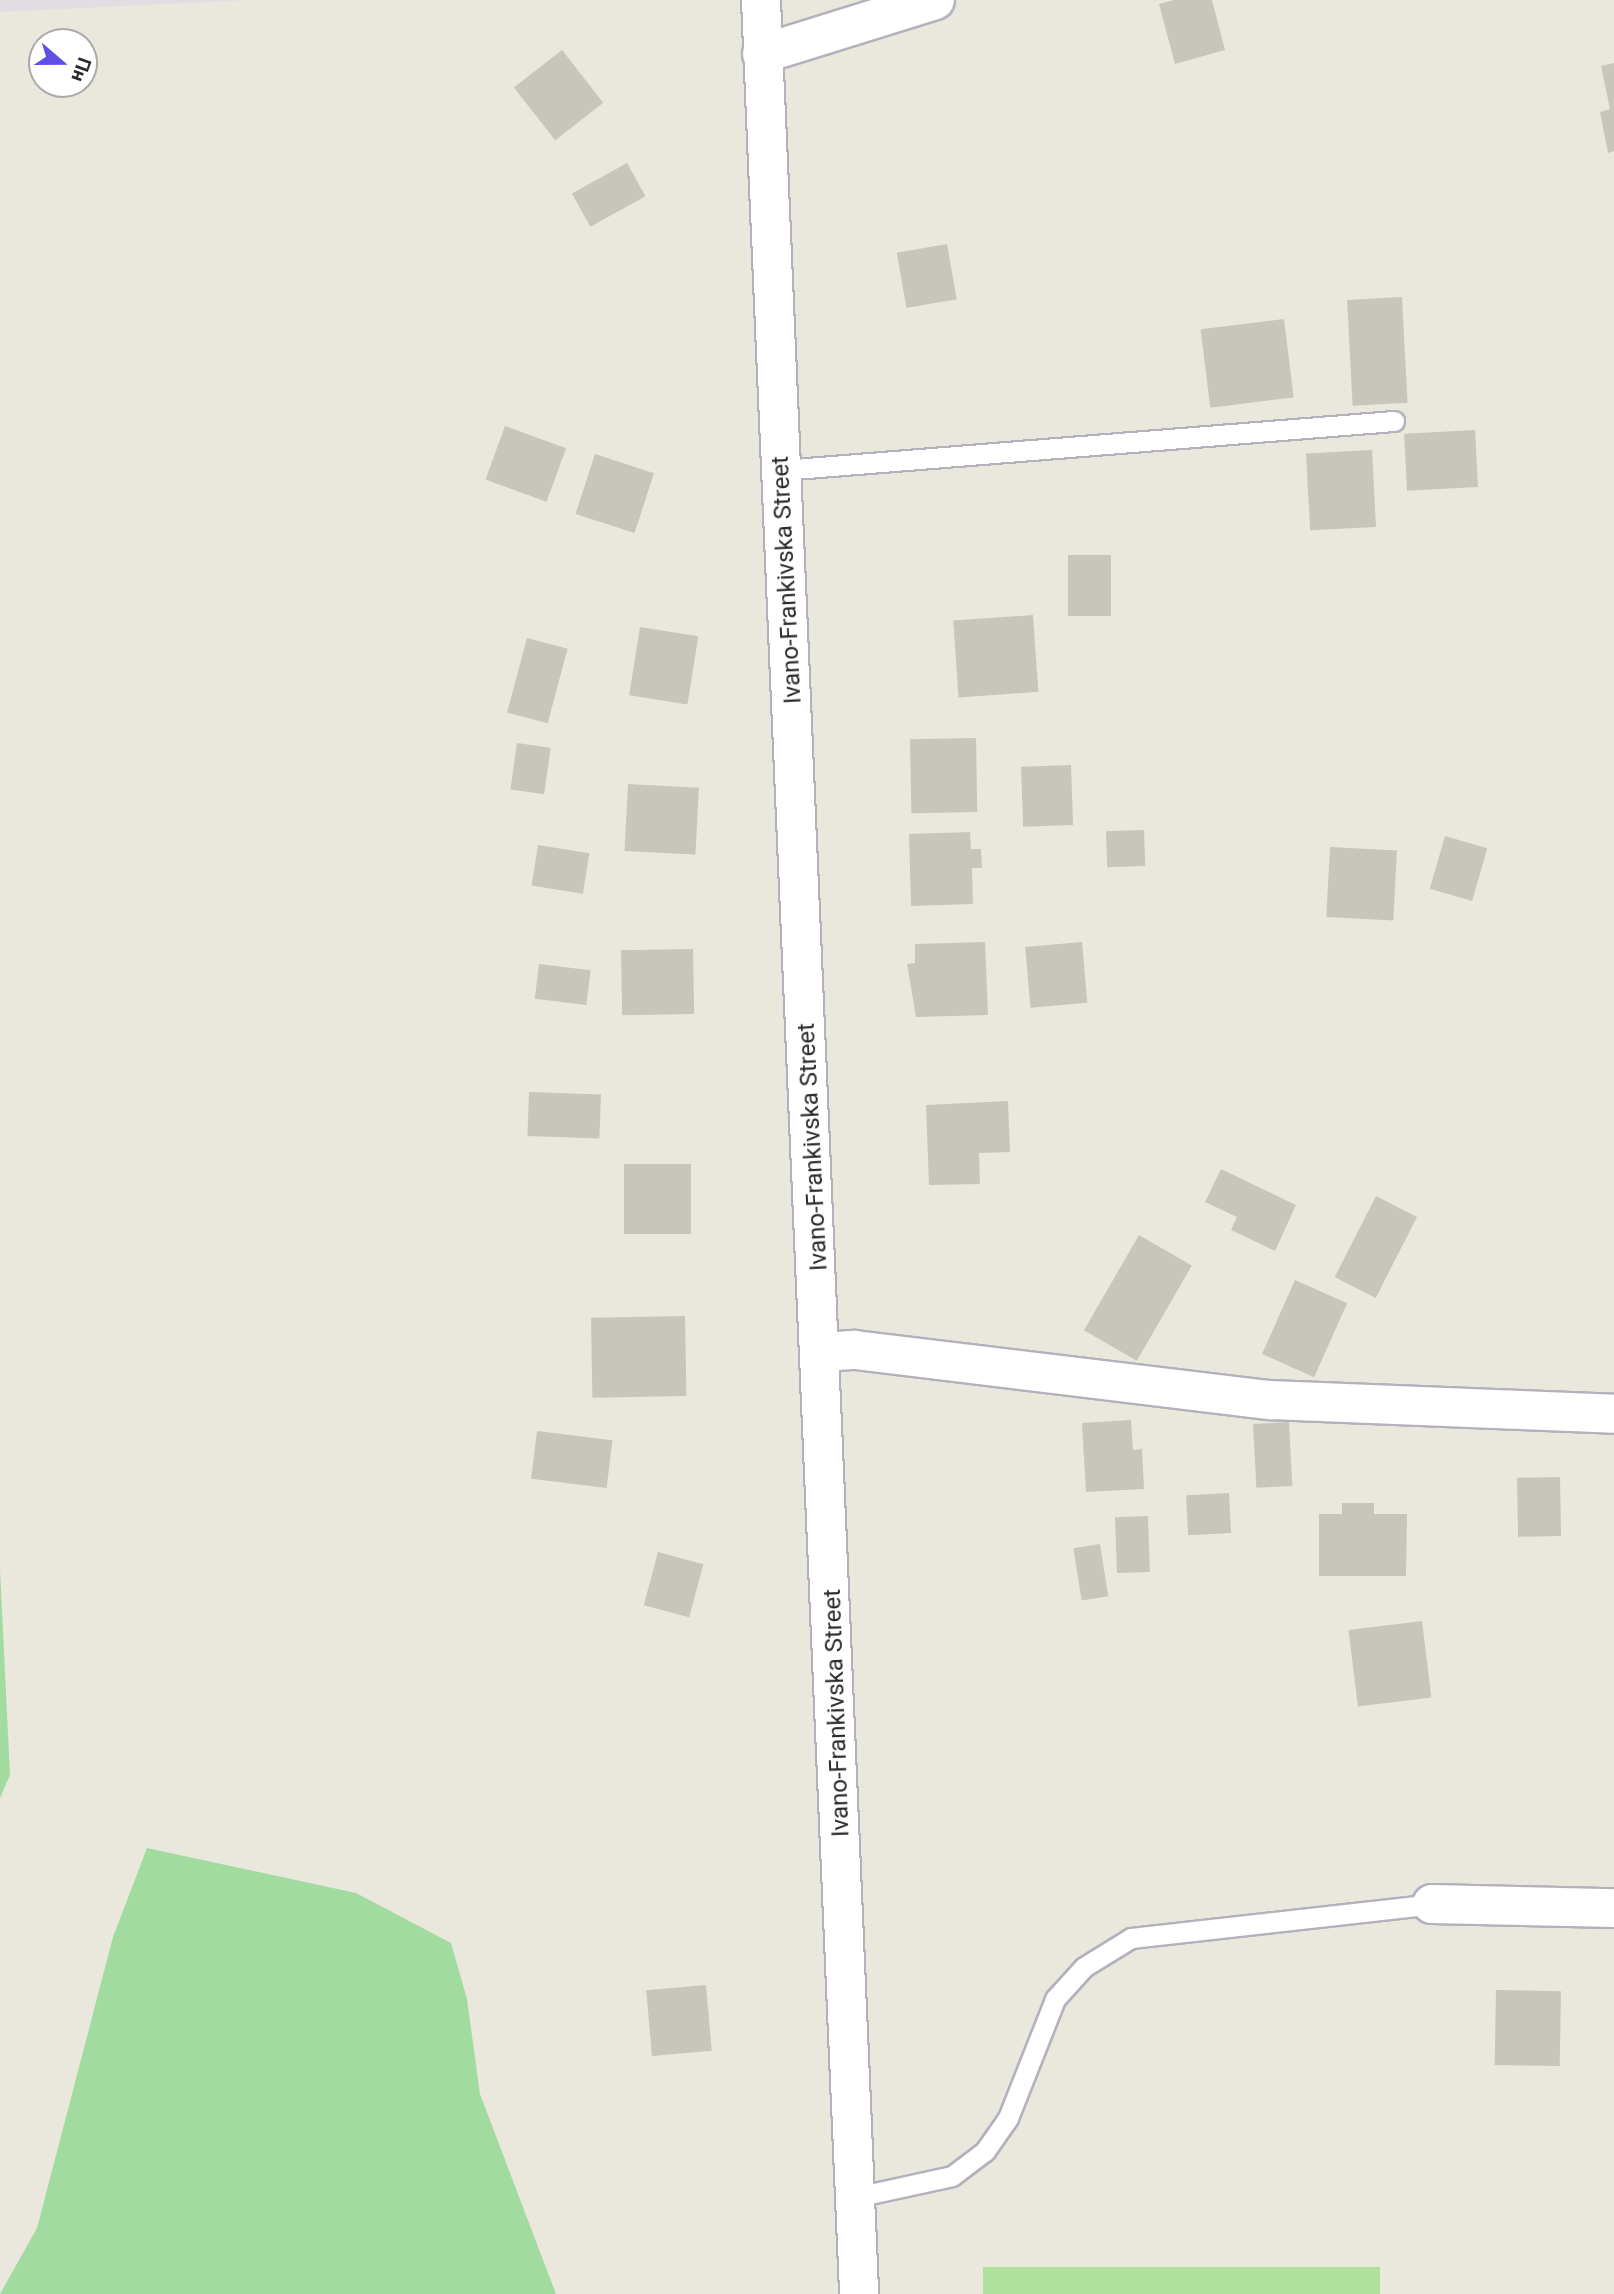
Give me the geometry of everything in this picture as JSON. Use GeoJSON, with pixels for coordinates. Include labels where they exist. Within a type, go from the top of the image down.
{"type":"FeatureCollection","features":[{"type":"Feature","properties":{"kind":"main road","name":"Ivano-Frankivska Street"},"geometry":{"type":"LineString","coordinates":[[761,0],[823,1352],[859,2294]]}},
{"type":"Feature","properties":{"kind":"main road"},"geometry":{"type":"LineString","coordinates":[[762,54],[935,0]]}},
{"type":"Feature","properties":{"kind":"main road"},"geometry":{"type":"LineString","coordinates":[[823,1352],[855,1350],[1271,1400],[1614,1415]]}},
{"type":"Feature","properties":{"kind":"main road"},"geometry":{"type":"LineString","coordinates":[[1432,1904],[1614,1908]]}},
{"type":"Feature","properties":{"kind":"lane"},"geometry":{"type":"LineString","coordinates":[[782,470],[1394,421]]}},
{"type":"Feature","properties":{"kind":"lane"},"geometry":{"type":"LineString","coordinates":[[856,2197],[952,2176],[985,2151],[1008,2118],[1055,1999],[1084,1967],[1131,1938],[1432,1904]]}},
{"type":"Feature","properties":{"kind":"shaded area"},"geometry":{"type":"Polygon","coordinates":[[[0,0],[249,0],[0,12],[0,0]]]}},
{"type":"Feature","properties":{"kind":"green space"},"geometry":{"type":"Polygon","coordinates":[[[0,1569],[10,1775],[0,1798],[0,1569]]]}},
{"type":"Feature","properties":{"kind":"green space"},"geometry":{"type":"Polygon","coordinates":[[[147,1848],[356,1893],[451,1943],[467,1999],[480,2094],[556,2294],[0,2294],[37,2228],[113,1937],[147,1848]]]}},
{"type":"Feature","properties":{"kind":"green space"},"geometry":{"type":"Polygon","coordinates":[[[983,2267],[1380,2267],[1380,2294],[983,2294],[983,2267]]]}},
{"type":"Feature","properties":{"kind":"building"},"geometry":{"type":"Polygon","coordinates":[[[1174,0],[1212,0],[1225,50],[1175,64],[1159,4],[1174,0]]]}},
{"type":"Feature","properties":{"kind":"building"},"geometry":{"type":"Polygon","coordinates":[[[562,50],[603,103],[555,140],[514,88],[562,50]]]}},
{"type":"Feature","properties":{"kind":"building"},"geometry":{"type":"Polygon","coordinates":[[[1614,63],[1614,151],[1608,153],[1600,112],[1610,109],[1601,66],[1614,63]]]}},
{"type":"Feature","properties":{"kind":"building"},"geometry":{"type":"Polygon","coordinates":[[[627,163],[645,196],[590,227],[572,194],[627,163]]]}},
{"type":"Feature","properties":{"kind":"building"},"geometry":{"type":"Polygon","coordinates":[[[947,244],[957,299],[906,308],[897,253],[947,244]]]}},
{"type":"Feature","properties":{"kind":"building"},"geometry":{"type":"Polygon","coordinates":[[[1402,297],[1408,403],[1353,406],[1347,300],[1402,297]]]}},
{"type":"Feature","properties":{"kind":"building"},"geometry":{"type":"Polygon","coordinates":[[[1284,319],[1294,397],[1210,408],[1201,329],[1284,319]]]}},
{"type":"Feature","properties":{"kind":"building"},"geometry":{"type":"Polygon","coordinates":[[[505,426],[566,448],[547,502],[486,480],[505,426]]]}},
{"type":"Feature","properties":{"kind":"building"},"geometry":{"type":"Polygon","coordinates":[[[1475,430],[1478,487],[1407,491],[1404,434],[1475,430]]]}},
{"type":"Feature","properties":{"kind":"building"},"geometry":{"type":"Polygon","coordinates":[[[1372,450],[1376,527],[1310,530],[1306,453],[1372,450]]]}},
{"type":"Feature","properties":{"kind":"building"},"geometry":{"type":"Polygon","coordinates":[[[595,454],[654,473],[634,533],[576,514],[595,454]]]}},
{"type":"Feature","properties":{"kind":"building"},"geometry":{"type":"Polygon","coordinates":[[[1068,555],[1111,555],[1111,616],[1068,616],[1068,555]]]}},
{"type":"Feature","properties":{"kind":"building"},"geometry":{"type":"Polygon","coordinates":[[[1033,615],[1038,692],[959,697],[953,621],[1033,615]]]}},
{"type":"Feature","properties":{"kind":"building"},"geometry":{"type":"Polygon","coordinates":[[[640,627],[698,636],[687,704],[629,695],[640,627]]]}},
{"type":"Feature","properties":{"kind":"building"},"geometry":{"type":"Polygon","coordinates":[[[527,638],[568,649],[548,723],[507,712],[527,638]]]}},
{"type":"Feature","properties":{"kind":"building"},"geometry":{"type":"Polygon","coordinates":[[[976,738],[977,812],[911,813],[910,739],[976,738]]]}},
{"type":"Feature","properties":{"kind":"building"},"geometry":{"type":"Polygon","coordinates":[[[517,743],[551,748],[544,794],[510,790],[517,743]]]}},
{"type":"Feature","properties":{"kind":"building"},"geometry":{"type":"Polygon","coordinates":[[[1071,765],[1073,825],[1023,827],[1021,767],[1071,765]]]}},
{"type":"Feature","properties":{"kind":"building"},"geometry":{"type":"Polygon","coordinates":[[[628,784],[699,788],[695,855],[624,851],[628,784]]]}},
{"type":"Feature","properties":{"kind":"building"},"geometry":{"type":"Polygon","coordinates":[[[1144,830],[1145,866],[1107,867],[1106,831],[1144,830]]]}},
{"type":"Feature","properties":{"kind":"building"},"geometry":{"type":"Polygon","coordinates":[[[970,832],[971,849],[981,849],[982,868],[972,868],[973,904],[911,906],[909,834],[970,832]]]}},
{"type":"Feature","properties":{"kind":"building"},"geometry":{"type":"Polygon","coordinates":[[[1445,836],[1487,848],[1472,901],[1430,889],[1445,836]]]}},
{"type":"Feature","properties":{"kind":"building"},"geometry":{"type":"Polygon","coordinates":[[[538,845],[589,853],[583,894],[532,885],[538,845]]]}},
{"type":"Feature","properties":{"kind":"building"},"geometry":{"type":"Polygon","coordinates":[[[1330,847],[1397,851],[1393,920],[1326,917],[1330,847]]]}},
{"type":"Feature","properties":{"kind":"building"},"geometry":{"type":"Polygon","coordinates":[[[985,942],[988,1015],[916,1017],[907,964],[915,963],[915,944],[985,942]]]}},
{"type":"Feature","properties":{"kind":"building"},"geometry":{"type":"Polygon","coordinates":[[[1082,942],[1087,1003],[1031,1008],[1025,947],[1082,942]]]}},
{"type":"Feature","properties":{"kind":"building"},"geometry":{"type":"Polygon","coordinates":[[[693,949],[694,1014],[622,1015],[621,950],[693,949]]]}},
{"type":"Feature","properties":{"kind":"building"},"geometry":{"type":"Polygon","coordinates":[[[539,964],[591,970],[586,1005],[535,999],[539,964]]]}},
{"type":"Feature","properties":{"kind":"building"},"geometry":{"type":"Polygon","coordinates":[[[529,1092],[601,1095],[599,1138],[527,1136],[529,1092]]]}},
{"type":"Feature","properties":{"kind":"building"},"geometry":{"type":"Polygon","coordinates":[[[1008,1101],[1010,1152],[979,1153],[980,1184],[929,1185],[926,1105],[1008,1101]]]}},
{"type":"Feature","properties":{"kind":"building"},"geometry":{"type":"Polygon","coordinates":[[[624,1164],[691,1164],[691,1234],[624,1234],[624,1164]]]}},
{"type":"Feature","properties":{"kind":"building"},"geometry":{"type":"Polygon","coordinates":[[[1221,1169],[1296,1205],[1275,1251],[1231,1230],[1237,1217],[1205,1202],[1221,1169]]]}},
{"type":"Feature","properties":{"kind":"building"},"geometry":{"type":"Polygon","coordinates":[[[1376,1196],[1417,1217],[1376,1298],[1335,1277],[1376,1196]]]}},
{"type":"Feature","properties":{"kind":"building"},"geometry":{"type":"Polygon","coordinates":[[[1139,1235],[1192,1266],[1137,1361],[1084,1330],[1139,1235]]]}},
{"type":"Feature","properties":{"kind":"building"},"geometry":{"type":"Polygon","coordinates":[[[1295,1280],[1347,1303],[1314,1377],[1262,1354],[1295,1280]]]}},
{"type":"Feature","properties":{"kind":"building"},"geometry":{"type":"Polygon","coordinates":[[[685,1316],[686,1396],[592,1398],[591,1318],[685,1316]]]}},
{"type":"Feature","properties":{"kind":"building"},"geometry":{"type":"Polygon","coordinates":[[[1131,1420],[1133,1450],[1142,1449],[1144,1489],[1086,1492],[1082,1423],[1131,1420]]]}},
{"type":"Feature","properties":{"kind":"building"},"geometry":{"type":"Polygon","coordinates":[[[1289,1422],[1292,1486],[1256,1488],[1253,1424],[1289,1422]]]}},
{"type":"Feature","properties":{"kind":"building"},"geometry":{"type":"Polygon","coordinates":[[[537,1431],[612,1440],[607,1488],[531,1479],[537,1431]]]}},
{"type":"Feature","properties":{"kind":"building"},"geometry":{"type":"Polygon","coordinates":[[[1560,1477],[1561,1536],[1518,1537],[1517,1478],[1560,1477]]]}},
{"type":"Feature","properties":{"kind":"building"},"geometry":{"type":"Polygon","coordinates":[[[1229,1493],[1231,1533],[1188,1535],[1186,1495],[1229,1493]]]}},
{"type":"Feature","properties":{"kind":"building"},"geometry":{"type":"Polygon","coordinates":[[[1342,1503],[1374,1503],[1374,1514],[1407,1514],[1406,1576],[1319,1576],[1319,1514],[1342,1514],[1342,1503]]]}},
{"type":"Feature","properties":{"kind":"building"},"geometry":{"type":"Polygon","coordinates":[[[1148,1516],[1150,1572],[1117,1573],[1115,1517],[1148,1516]]]}},
{"type":"Feature","properties":{"kind":"building"},"geometry":{"type":"Polygon","coordinates":[[[1100,1544],[1108,1596],[1082,1601],[1073,1548],[1100,1544]]]}},
{"type":"Feature","properties":{"kind":"building"},"geometry":{"type":"Polygon","coordinates":[[[658,1552],[703,1564],[689,1617],[644,1605],[658,1552]]]}},
{"type":"Feature","properties":{"kind":"building"},"geometry":{"type":"Polygon","coordinates":[[[1422,1621],[1431,1697],[1358,1706],[1349,1630],[1422,1621]]]}},
{"type":"Feature","properties":{"kind":"building"},"geometry":{"type":"Polygon","coordinates":[[[706,1985],[712,2051],[652,2056],[646,1990],[706,1985]]]}},
{"type":"Feature","properties":{"kind":"building"},"geometry":{"type":"Polygon","coordinates":[[[1496,1990],[1561,1991],[1560,2066],[1495,2065],[1496,1990]]]}}]}
